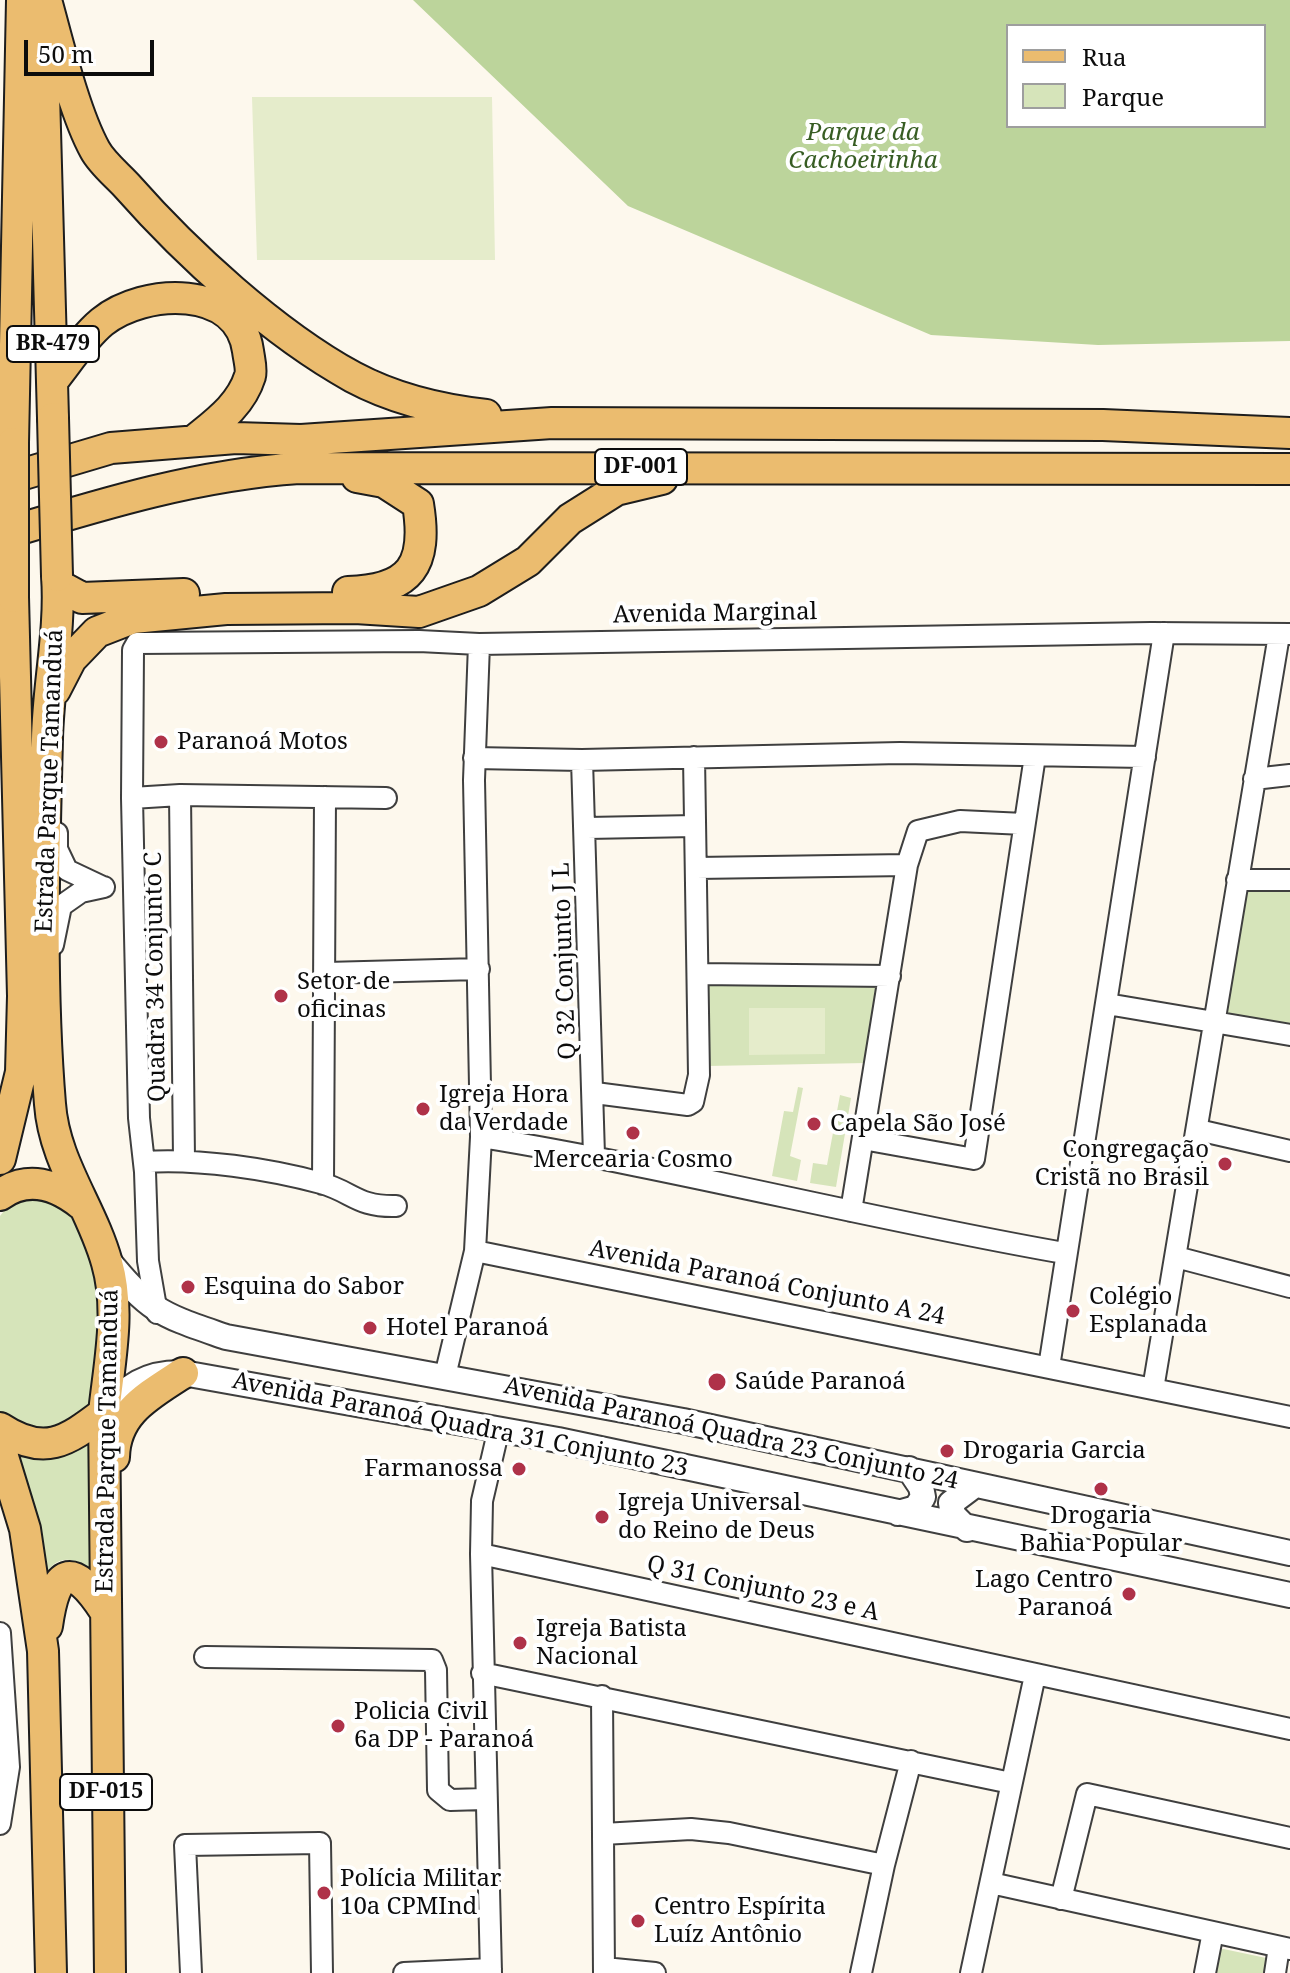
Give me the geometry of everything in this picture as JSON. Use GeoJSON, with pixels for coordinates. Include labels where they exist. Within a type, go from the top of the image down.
{"type":"FeatureCollection","features":[{"type":"Feature","properties":{"kind":"main road","name":"BR-479"},"geometry":{"type":"LineString","coordinates":[[19,210],[22,0]]}},
{"type":"Feature","properties":{"kind":"main road","name":"BR-479"},"geometry":{"type":"LineString","coordinates":[[44,0],[45,210],[51,270],[54,379]]}},
{"type":"Feature","properties":{"kind":"main road"},"geometry":{"type":"LineString","coordinates":[[44,0],[95,151],[147,208],[220,279],[353,377],[390,393],[449,411],[552,423]]}},
{"type":"Feature","properties":{"kind":"main road"},"geometry":{"type":"LineString","coordinates":[[0,293],[19,210]]}},
{"type":"Feature","properties":{"kind":"main road","name":"Estrada Parque Tamanduá"},"geometry":{"type":"LineString","coordinates":[[0,1159],[21,1072],[21,877],[9,614],[9,430],[19,210]]}},
{"type":"Feature","properties":{"kind":"main road"},"geometry":{"type":"LineString","coordinates":[[54,379],[102,322],[127,307],[180,296],[221,307],[246,337],[251,374],[231,410],[195,440]]}},
{"type":"Feature","properties":{"kind":"main road","name":"Estrada Parque Tamanduá"},"geometry":{"type":"LineString","coordinates":[[54,379],[57,580],[47,737],[45,984],[50,1108],[63,1160],[107,1259],[113,1286],[113,1335],[104,1413],[110,1973]]}},
{"type":"Feature","properties":{"kind":"main road","name":"DF-001"},"geometry":{"type":"LineString","coordinates":[[0,481],[111,448],[195,440],[301,440],[552,423],[1103,425],[1290,433]]}},
{"type":"Feature","properties":{"kind":"main road"},"geometry":{"type":"LineString","coordinates":[[49,703],[71,659],[97,632],[133,618],[226,609],[355,608],[419,626],[528,561],[570,519],[616,490],[711,467]]}},
{"type":"Feature","properties":{"kind":"main road"},"geometry":{"type":"LineString","coordinates":[[57,580],[82,598],[383,590],[404,578],[418,561],[423,536],[418,504],[384,482],[299,468]]}},
{"type":"Feature","properties":{"kind":"main road","name":"DF-001"},"geometry":{"type":"LineString","coordinates":[[0,535],[185,482],[244,472],[299,468],[1290,469]]}},
{"type":"Feature","properties":{"kind":"main road"},"geometry":{"type":"LineString","coordinates":[[0,765],[21,877]]}},
{"type":"Feature","properties":{"kind":"main road"},"geometry":{"type":"LineString","coordinates":[[0,1195],[13,1185],[44,1184],[81,1204]]}},
{"type":"Feature","properties":{"kind":"main road"},"geometry":{"type":"LineString","coordinates":[[105,1607],[111,1580],[114,1447],[125,1416],[135,1405],[183,1373]]}},
{"type":"Feature","properties":{"kind":"main road"},"geometry":{"type":"LineString","coordinates":[[0,1428],[32,1444],[58,1444],[104,1413]]}},
{"type":"Feature","properties":{"kind":"main road","name":"DF-015"},"geometry":{"type":"LineString","coordinates":[[0,1447],[25,1529],[43,1651],[51,1973]]}},
{"type":"Feature","properties":{"kind":"main road"},"geometry":{"type":"LineString","coordinates":[[43,1651],[52,1590],[58,1581],[68,1577],[76,1579],[105,1607]]}},
{"type":"Feature","properties":{"kind":"street","name":"Avenida Marginal"},"geometry":{"type":"LineString","coordinates":[[132,798],[133,650],[140,642],[419,626],[479,644],[1164,633],[1284,634]]}},
{"type":"Feature","properties":{"kind":"street"},"geometry":{"type":"LineString","coordinates":[[1049,1367],[1064,1253],[1107,1004],[1164,633]]}},
{"type":"Feature","properties":{"kind":"street"},"geometry":{"type":"LineString","coordinates":[[1153,1389],[1254,779],[1284,634]]}},
{"type":"Feature","properties":{"kind":"street"},"geometry":{"type":"LineString","coordinates":[[445,1376],[475,1251],[481,1137],[474,758],[479,644]]}},
{"type":"Feature","properties":{"kind":"street"},"geometry":{"type":"LineString","coordinates":[[47,737],[57,779],[59,857],[67,870],[103,887]]}},
{"type":"Feature","properties":{"kind":"street"},"geometry":{"type":"LineString","coordinates":[[474,758],[582,760],[900,753],[1145,757]]}},
{"type":"Feature","properties":{"kind":"street"},"geometry":{"type":"LineString","coordinates":[[863,1139],[974,1159],[1035,756]]}},
{"type":"Feature","properties":{"kind":"street"},"geometry":{"type":"LineString","coordinates":[[595,1093],[688,1105],[693,1102],[699,1075],[694,757]]}},
{"type":"Feature","properties":{"kind":"street","name":"Q 32 Conjunto J L"},"geometry":{"type":"LineString","coordinates":[[582,760],[587,828],[594,1155]]}},
{"type":"Feature","properties":{"kind":"street"},"geometry":{"type":"LineString","coordinates":[[1254,779],[1290,775]]}},
{"type":"Feature","properties":{"kind":"street"},"geometry":{"type":"LineString","coordinates":[[157,1313],[148,1261],[145,1167],[139,1118],[132,798],[180,795],[386,798]]}},
{"type":"Feature","properties":{"kind":"street","name":"Quadra 34 Conjunto C"},"geometry":{"type":"LineString","coordinates":[[180,795],[184,1159]]}},
{"type":"Feature","properties":{"kind":"street"},"geometry":{"type":"LineString","coordinates":[[323,1184],[325,797]]}},
{"type":"Feature","properties":{"kind":"street"},"geometry":{"type":"LineString","coordinates":[[851,1211],[907,865],[918,831],[960,821],[1024,824]]}},
{"type":"Feature","properties":{"kind":"street"},"geometry":{"type":"LineString","coordinates":[[587,828],[695,826]]}},
{"type":"Feature","properties":{"kind":"street"},"geometry":{"type":"LineString","coordinates":[[696,868],[907,865]]}},
{"type":"Feature","properties":{"kind":"street"},"geometry":{"type":"LineString","coordinates":[[1237,880],[1290,880]]}},
{"type":"Feature","properties":{"kind":"street"},"geometry":{"type":"LineString","coordinates":[[45,984],[61,906],[81,892],[103,887],[134,886]]}},
{"type":"Feature","properties":{"kind":"street"},"geometry":{"type":"LineString","coordinates":[[326,973],[479,969]]}},
{"type":"Feature","properties":{"kind":"street"},"geometry":{"type":"LineString","coordinates":[[698,974],[890,976]]}},
{"type":"Feature","properties":{"kind":"street"},"geometry":{"type":"LineString","coordinates":[[1107,1004],[1290,1035]]}},
{"type":"Feature","properties":{"kind":"street"},"geometry":{"type":"LineString","coordinates":[[1198,1130],[1290,1151]]}},
{"type":"Feature","properties":{"kind":"street"},"geometry":{"type":"LineString","coordinates":[[481,1137],[594,1155],[963,1235],[1064,1253]]}},
{"type":"Feature","properties":{"kind":"street"},"geometry":{"type":"LineString","coordinates":[[145,1167],[184,1159],[323,1184],[360,1203],[396,1206]]}},
{"type":"Feature","properties":{"kind":"street","name":"Avenida Paranoá Conjunto A 24"},"geometry":{"type":"LineString","coordinates":[[475,1251],[1290,1417]]}},
{"type":"Feature","properties":{"kind":"street"},"geometry":{"type":"LineString","coordinates":[[1176,1257],[1290,1287]]}},
{"type":"Feature","properties":{"kind":"street"},"geometry":{"type":"LineString","coordinates":[[107,1259],[131,1290],[157,1313]]}},
{"type":"Feature","properties":{"kind":"street","name":"Avenida Paranoá Quadra 23 Conjunto 24"},"geometry":{"type":"LineString","coordinates":[[157,1313],[226,1337],[445,1376],[909,1469],[1290,1553]]}},
{"type":"Feature","properties":{"kind":"street"},"geometry":{"type":"LineString","coordinates":[[337,1399],[327,1374],[344,1359]]}},
{"type":"Feature","properties":{"kind":"street","name":"Avenida Paranoá Quadra 31 Conjunto 23"},"geometry":{"type":"LineString","coordinates":[[104,1413],[123,1389],[159,1372],[183,1373],[499,1428],[1290,1595]]}},
{"type":"Feature","properties":{"kind":"street"},"geometry":{"type":"LineString","coordinates":[[404,1973],[491,1971],[484,1799],[481,1554],[482,1501],[499,1428]]}},
{"type":"Feature","properties":{"kind":"street"},"geometry":{"type":"LineString","coordinates":[[898,1513],[916,1508],[923,1497],[921,1487],[909,1469]]}},
{"type":"Feature","properties":{"kind":"street"},"geometry":{"type":"LineString","coordinates":[[967,1529],[953,1515],[951,1503],[975,1485]]}},
{"type":"Feature","properties":{"kind":"street","name":"Q 31 Conjunto 23 e A"},"geometry":{"type":"LineString","coordinates":[[481,1554],[1290,1729]]}},
{"type":"Feature","properties":{"kind":"street"},"geometry":{"type":"LineString","coordinates":[[0,1633],[9,1767],[0,1824]]}},
{"type":"Feature","properties":{"kind":"street"},"geometry":{"type":"LineString","coordinates":[[205,1657],[432,1660],[436,1670],[438,1790],[450,1800],[484,1799]]}},
{"type":"Feature","properties":{"kind":"street"},"geometry":{"type":"LineString","coordinates":[[482,1673],[1011,1783]]}},
{"type":"Feature","properties":{"kind":"street"},"geometry":{"type":"LineString","coordinates":[[971,1973],[1035,1675]]}},
{"type":"Feature","properties":{"kind":"street"},"geometry":{"type":"LineString","coordinates":[[602,1696],[604,1970],[655,1973]]}},
{"type":"Feature","properties":{"kind":"street"},"geometry":{"type":"LineString","coordinates":[[861,1973],[884,1865],[911,1761]]}},
{"type":"Feature","properties":{"kind":"street"},"geometry":{"type":"LineString","coordinates":[[1061,1899],[1087,1794],[1290,1838]]}},
{"type":"Feature","properties":{"kind":"street"},"geometry":{"type":"LineString","coordinates":[[603,1834],[691,1829],[729,1833],[884,1865]]}},
{"type":"Feature","properties":{"kind":"street"},"geometry":{"type":"LineString","coordinates":[[191,1973],[185,1845],[320,1843],[322,1973]]}},
{"type":"Feature","properties":{"kind":"street"},"geometry":{"type":"LineString","coordinates":[[991,1883],[1285,1948],[1275,1973]]}},
{"type":"Feature","properties":{"kind":"street"},"geometry":{"type":"LineString","coordinates":[[1205,1973],[1213,1932]]}},
{"type":"Feature","properties":{"kind":"green space","name":"Parque da Cachoeirinha"},"geometry":{"type":"Polygon","coordinates":[[[413,0],[1290,0],[1290,341],[1098,345],[931,335],[628,206],[413,0]]]}},
{"type":"Feature","properties":{"kind":"green space"},"geometry":{"type":"Polygon","coordinates":[[[252,97],[492,97],[495,260],[257,260],[252,97]]]}},
{"type":"Feature","properties":{"kind":"green space"},"geometry":{"type":"Polygon","coordinates":[[[1240,878],[1290,880],[1290,1023],[1220,1013],[1240,878]]]}},
{"type":"Feature","properties":{"kind":"green space"},"geometry":{"type":"Polygon","coordinates":[[[707,982],[876,982],[866,1063],[708,1066],[707,982]]]}},
{"type":"Feature","properties":{"kind":"green space"},"geometry":{"type":"Polygon","coordinates":[[[749,1008],[825,1008],[825,1054],[749,1055],[749,1008]]]}},
{"type":"Feature","properties":{"kind":"green space"},"geometry":{"type":"Polygon","coordinates":[[[798,1087],[803,1088],[790,1156],[801,1160],[797,1181],[772,1176],[784,1111],[793,1112],[798,1087]]]}},
{"type":"Feature","properties":{"kind":"green space"},"geometry":{"type":"Polygon","coordinates":[[[840,1095],[851,1098],[836,1187],[810,1183],[813,1163],[827,1165],[840,1095]]]}},
{"type":"Feature","properties":{"kind":"green space"},"geometry":{"type":"Polygon","coordinates":[[[17,1195],[77,1206],[103,1260],[100,1408],[54,1437],[0,1419],[0,1216],[17,1195]]]}},
{"type":"Feature","properties":{"kind":"green space"},"geometry":{"type":"Polygon","coordinates":[[[94,1429],[93,1570],[64,1560],[52,1566],[41,1581],[11,1440],[94,1429]]]}},
{"type":"Feature","properties":{"kind":"green space"},"geometry":{"type":"Polygon","coordinates":[[[1214,1947],[1271,1959],[1268,1973],[1209,1973],[1214,1947]]]}},
{"type":"Feature","properties":{"kind":"place","name":"Paranoá Motos"},"geometry":{"type":"Point","coordinates":[161,742]}},
{"type":"Feature","properties":{"kind":"place","name":"Setor de oficinas"},"geometry":{"type":"Point","coordinates":[281,996]}},
{"type":"Feature","properties":{"kind":"place","name":"Igreja Hora da Verdade"},"geometry":{"type":"Point","coordinates":[423,1109]}},
{"type":"Feature","properties":{"kind":"place","name":"Capela São José"},"geometry":{"type":"Point","coordinates":[814,1124]}},
{"type":"Feature","properties":{"kind":"place","name":"Mercearia Cosmo"},"geometry":{"type":"Point","coordinates":[633,1133]}},
{"type":"Feature","properties":{"kind":"place","name":"Congregação Cristã no Brasil"},"geometry":{"type":"Point","coordinates":[1225,1164]}},
{"type":"Feature","properties":{"kind":"place","name":"Esquina do Sabor"},"geometry":{"type":"Point","coordinates":[188,1287]}},
{"type":"Feature","properties":{"kind":"place","name":"Colégio Esplanada"},"geometry":{"type":"Point","coordinates":[1073,1311]}},
{"type":"Feature","properties":{"kind":"place","name":"Hotel Paranoá"},"geometry":{"type":"Point","coordinates":[370,1328]}},
{"type":"Feature","properties":{"kind":"place","name":"Saúde Paranoá"},"geometry":{"type":"Point","coordinates":[717,1382]}},
{"type":"Feature","properties":{"kind":"place","name":"Drogaria Garcia"},"geometry":{"type":"Point","coordinates":[947,1451]}},
{"type":"Feature","properties":{"kind":"place","name":"Farmanossa"},"geometry":{"type":"Point","coordinates":[519,1469]}},
{"type":"Feature","properties":{"kind":"place","name":"Drogaria Bahia Popular"},"geometry":{"type":"Point","coordinates":[1101,1489]}},
{"type":"Feature","properties":{"kind":"place","name":"Igreja Universal do Reino de Deus"},"geometry":{"type":"Point","coordinates":[602,1517]}},
{"type":"Feature","properties":{"kind":"place","name":"Lago Centro Paranoá"},"geometry":{"type":"Point","coordinates":[1129,1594]}},
{"type":"Feature","properties":{"kind":"place","name":"Igreja Batista Nacional"},"geometry":{"type":"Point","coordinates":[520,1643]}},
{"type":"Feature","properties":{"kind":"place","name":"Policia Civil 6a DP - Paranoá"},"geometry":{"type":"Point","coordinates":[338,1726]}},
{"type":"Feature","properties":{"kind":"place","name":"Polícia Militar 10a CPMInd"},"geometry":{"type":"Point","coordinates":[324,1893]}},
{"type":"Feature","properties":{"kind":"place","name":"Centro Espírita Luíz Antônio"},"geometry":{"type":"Point","coordinates":[638,1921]}}]}
